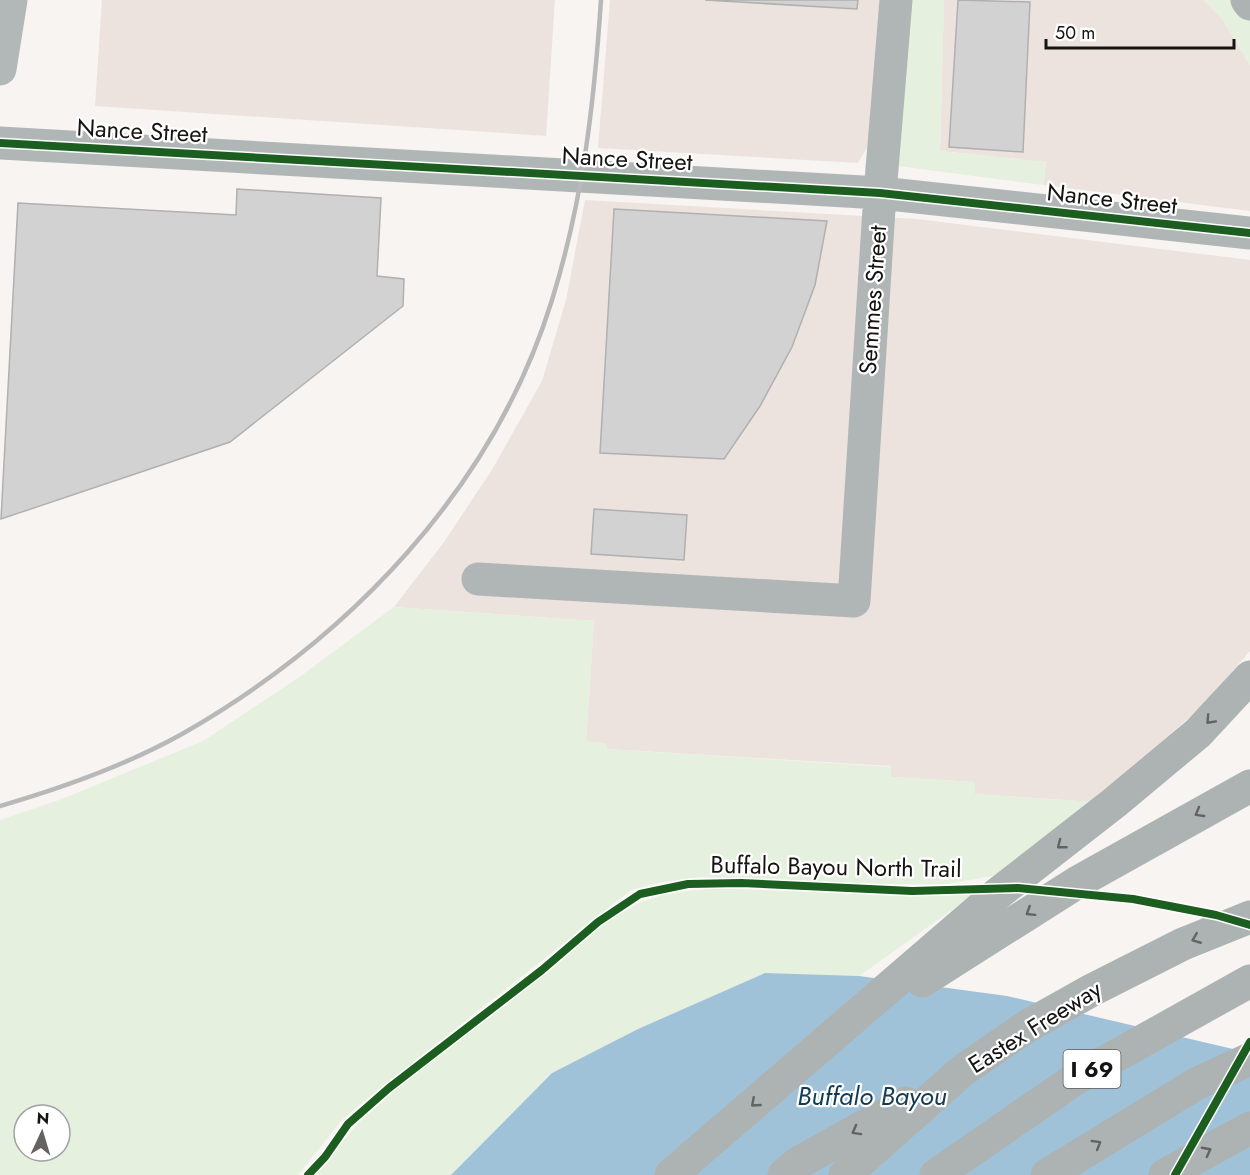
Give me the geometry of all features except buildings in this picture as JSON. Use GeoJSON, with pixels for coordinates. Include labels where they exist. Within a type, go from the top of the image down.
{"type":"FeatureCollection","features":[{"type":"Feature","properties":{"kind":"highway"},"geometry":{"type":"LineString","coordinates":[[1246,0],[1250,4]]}},
{"type":"Feature","properties":{"kind":"highway"},"geometry":{"type":"LineString","coordinates":[[671,1175],[996,895],[1114,803],[1197,733],[1250,677]]}},
{"type":"Feature","properties":{"kind":"highway"},"geometry":{"type":"LineString","coordinates":[[799,1065],[930,976],[1078,882],[1250,786]]}},
{"type":"Feature","properties":{"kind":"highway","name":"Eastex Freeway"},"geometry":{"type":"LineString","coordinates":[[845,1175],[963,1071],[1026,1027],[1092,990],[1183,944],[1250,917]]}},
{"type":"Feature","properties":{"kind":"highway","name":"I 69"},"geometry":{"type":"LineString","coordinates":[[936,1175],[1078,1077],[1250,981]]}},
{"type":"Feature","properties":{"kind":"highway"},"geometry":{"type":"LineString","coordinates":[[1047,1175],[1196,1084],[1250,1059]]}},
{"type":"Feature","properties":{"kind":"highway"},"geometry":{"type":"LineString","coordinates":[[784,1175],[798,1163],[963,1071]]}},
{"type":"Feature","properties":{"kind":"highway"},"geometry":{"type":"LineString","coordinates":[[1165,1175],[1250,1128]]}},
{"type":"Feature","properties":{"kind":"main road"},"geometry":{"type":"LineString","coordinates":[[0,69],[11,0]]}},
{"type":"Feature","properties":{"kind":"street","name":"Semmes Street"},"geometry":{"type":"LineString","coordinates":[[478,579],[854,601],[880,193],[896,0]]}},
{"type":"Feature","properties":{"kind":"street","name":"Nance Street"},"geometry":{"type":"LineString","coordinates":[[0,143],[880,193],[1250,233]]}},
{"type":"Feature","properties":{"kind":"shaded area"},"geometry":{"type":"Polygon","coordinates":[[[102,0],[555,0],[546,136],[95,106],[102,0]]]}},
{"type":"Feature","properties":{"kind":"shaded area"},"geometry":{"type":"Polygon","coordinates":[[[610,0],[881,0],[868,146],[858,163],[598,148],[610,0]]]}},
{"type":"Feature","properties":{"kind":"shaded area"},"geometry":{"type":"Polygon","coordinates":[[[944,0],[1204,0],[1223,20],[1250,65],[1250,211],[1043,185],[1046,162],[940,151],[944,0]]]}},
{"type":"Feature","properties":{"kind":"shaded area"},"geometry":{"type":"Polygon","coordinates":[[[585,200],[917,219],[1250,260],[1250,651],[1202,706],[1094,802],[975,794],[975,782],[891,777],[890,766],[607,749],[607,744],[586,742],[594,621],[394,607],[444,542],[493,468],[542,381],[566,300],[585,200]]]}},
{"type":"Feature","properties":{"kind":"green space"},"geometry":{"type":"Polygon","coordinates":[[[908,0],[944,0],[940,151],[1046,162],[1043,185],[898,166],[908,0]]]}},
{"type":"Feature","properties":{"kind":"green space"},"geometry":{"type":"Polygon","coordinates":[[[1204,0],[1236,0],[1250,19],[1250,65],[1223,20],[1204,0]]]}},
{"type":"Feature","properties":{"kind":"green space"},"geometry":{"type":"Polygon","coordinates":[[[394,607],[594,621],[586,741],[607,744],[607,749],[891,767],[891,777],[975,782],[975,794],[1094,802],[997,875],[947,884],[880,884],[702,877],[661,882],[631,890],[364,1101],[341,1121],[298,1175],[0,1175],[0,820],[62,799],[203,741],[298,678],[394,607]]]}},
{"type":"Feature","properties":{"kind":"green space"},"geometry":{"type":"Polygon","coordinates":[[[713,888],[905,896],[977,892],[859,976],[765,973],[638,1029],[552,1073],[451,1175],[316,1175],[358,1123],[394,1091],[608,921],[639,903],[665,894],[713,888]]]}},
{"type":"Feature","properties":{"kind":"water","name":"Buffalo Bayou"},"geometry":{"type":"Polygon","coordinates":[[[765,973],[859,976],[1007,996],[1250,1053],[1250,1175],[451,1175],[552,1073],[638,1029],[765,973]]]}},
{"type":"Feature","properties":{"kind":"railway"},"geometry":{"type":"LineString","coordinates":[[0,806],[47,792],[116,766],[182,734],[244,696],[303,652],[358,604],[408,552],[454,495],[493,434],[526,369],[552,300],[563,263],[586,152],[601,0]]}},
{"type":"Feature","properties":{"kind":"cycle path"},"geometry":{"type":"LineString","coordinates":[[0,143],[880,193],[1250,233]]}},
{"type":"Feature","properties":{"kind":"cycle path","name":"Buffalo Bayou North Trail"},"geometry":{"type":"LineString","coordinates":[[308,1175],[325,1157],[348,1124],[389,1088],[542,970],[598,922],[640,894],[688,884],[741,883],[912,891],[1018,888],[1133,899],[1216,915],[1250,925]]}},
{"type":"Feature","properties":{"kind":"cycle path"},"geometry":{"type":"LineString","coordinates":[[1175,1175],[1250,1042]]}}]}
